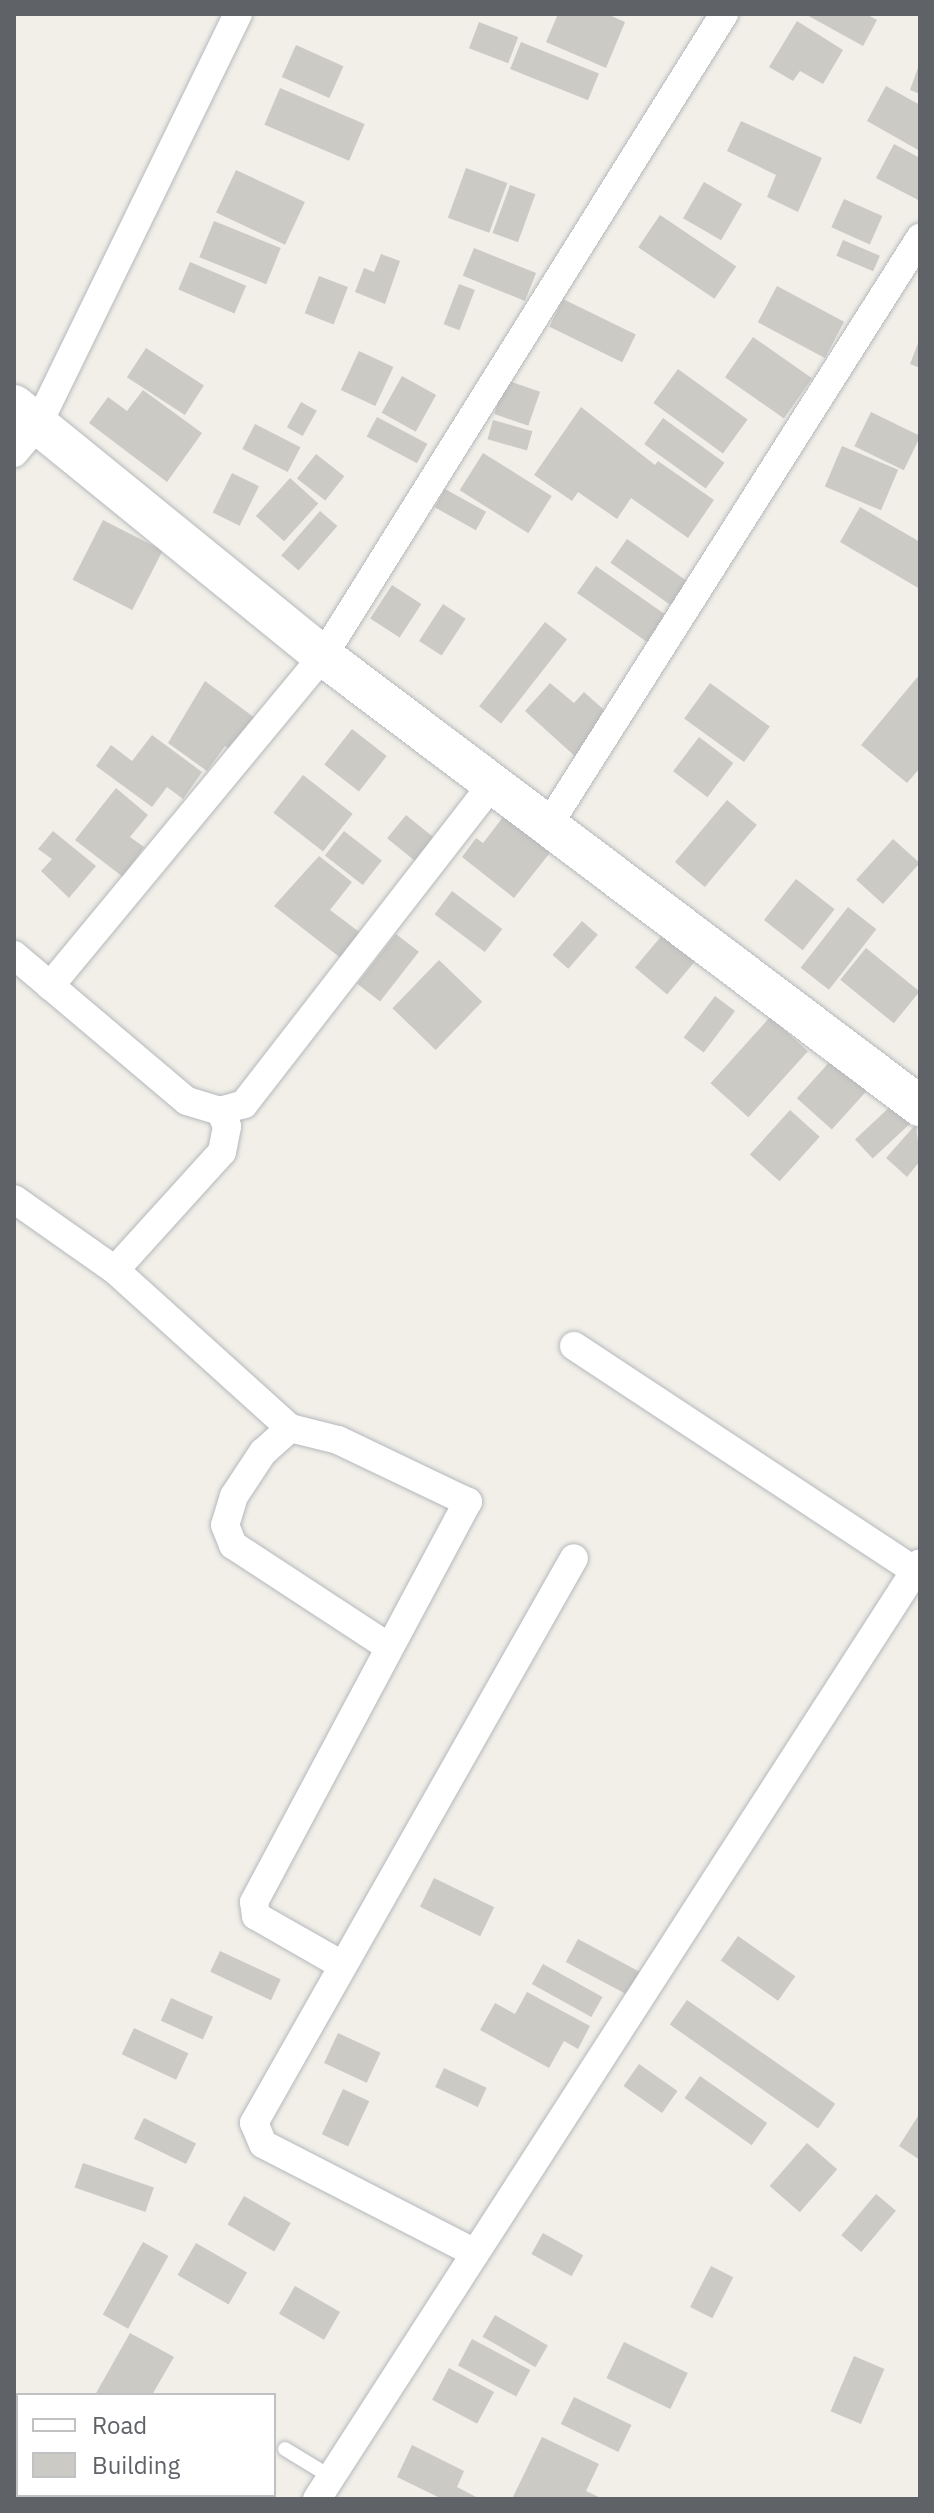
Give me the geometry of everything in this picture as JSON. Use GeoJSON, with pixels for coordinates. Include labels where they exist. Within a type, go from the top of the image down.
{"type":"FeatureCollection","features":[{"type":"Feature","properties":{"kind":"street"},"geometry":{"type":"LineString","coordinates":[[238,14],[22,427],[920,1106]]}},
{"type":"Feature","properties":{"kind":"street"},"geometry":{"type":"LineString","coordinates":[[50,986],[323,656],[724,14]]}},
{"type":"Feature","properties":{"kind":"street"},"geometry":{"type":"LineString","coordinates":[[549,824],[920,238]]}},
{"type":"Feature","properties":{"kind":"street"},"geometry":{"type":"LineString","coordinates":[[14,955],[187,1101],[220,1111],[244,1104],[494,782]]}},
{"type":"Feature","properties":{"kind":"street"},"geometry":{"type":"LineString","coordinates":[[115,1270],[222,1152],[227,1126],[220,1111]]}},
{"type":"Feature","properties":{"kind":"street"},"geometry":{"type":"LineString","coordinates":[[14,1199],[115,1270],[290,1428],[338,1440],[468,1502],[254,1902],[256,1916],[342,1965]]}},
{"type":"Feature","properties":{"kind":"street"},"geometry":{"type":"LineString","coordinates":[[324,2488],[917,1567],[574,1346]]}},
{"type":"Feature","properties":{"kind":"street"},"geometry":{"type":"LineString","coordinates":[[290,1428],[263,1452],[234,1496],[225,1525],[233,1545],[389,1647]]}},
{"type":"Feature","properties":{"kind":"street"},"geometry":{"type":"LineString","coordinates":[[475,2253],[263,2144],[255,2135],[258,2110],[574,1558]]}},
{"type":"Feature","properties":{"kind":"lane"},"geometry":{"type":"LineString","coordinates":[[285,2449],[324,2488]]}},
{"type":"Feature","properties":{"kind":"building"},"geometry":{"type":"Polygon","coordinates":[[[558,14],[607,14],[625,22],[606,68],[546,42],[558,14]]]}},
{"type":"Feature","properties":{"kind":"building"},"geometry":{"type":"Polygon","coordinates":[[[805,14],[866,14],[877,20],[863,46],[805,14]]]}},
{"type":"Feature","properties":{"kind":"building"},"geometry":{"type":"Polygon","coordinates":[[[797,21],[843,50],[823,84],[800,71],[793,81],[769,67],[797,21]]]}},
{"type":"Feature","properties":{"kind":"building"},"geometry":{"type":"Polygon","coordinates":[[[479,22],[518,37],[508,63],[469,48],[479,22]]]}},
{"type":"Feature","properties":{"kind":"building"},"geometry":{"type":"Polygon","coordinates":[[[521,42],[599,73],[588,100],[510,69],[521,42]]]}},
{"type":"Feature","properties":{"kind":"building"},"geometry":{"type":"Polygon","coordinates":[[[296,45],[344,66],[329,98],[282,77],[296,45]]]}},
{"type":"Feature","properties":{"kind":"building"},"geometry":{"type":"Polygon","coordinates":[[[920,62],[920,94],[910,90],[920,62]]]}},
{"type":"Feature","properties":{"kind":"building"},"geometry":{"type":"Polygon","coordinates":[[[886,86],[920,105],[920,151],[867,121],[886,86]]]}},
{"type":"Feature","properties":{"kind":"building"},"geometry":{"type":"Polygon","coordinates":[[[280,88],[365,124],[349,161],[264,125],[280,88]]]}},
{"type":"Feature","properties":{"kind":"building"},"geometry":{"type":"Polygon","coordinates":[[[741,121],[822,158],[798,212],[767,197],[776,175],[727,151],[741,121]]]}},
{"type":"Feature","properties":{"kind":"building"},"geometry":{"type":"Polygon","coordinates":[[[894,144],[920,158],[920,201],[876,178],[894,144]]]}},
{"type":"Feature","properties":{"kind":"building"},"geometry":{"type":"Polygon","coordinates":[[[466,168],[507,183],[489,233],[448,218],[466,168]]]}},
{"type":"Feature","properties":{"kind":"building"},"geometry":{"type":"Polygon","coordinates":[[[236,170],[305,202],[285,245],[216,213],[236,170]]]}},
{"type":"Feature","properties":{"kind":"building"},"geometry":{"type":"Polygon","coordinates":[[[704,182],[742,204],[721,240],[683,218],[704,182]]]}},
{"type":"Feature","properties":{"kind":"building"},"geometry":{"type":"Polygon","coordinates":[[[510,185],[535,194],[518,242],[493,233],[510,185]]]}},
{"type":"Feature","properties":{"kind":"building"},"geometry":{"type":"Polygon","coordinates":[[[844,199],[882,216],[870,244],[831,227],[844,199]]]}},
{"type":"Feature","properties":{"kind":"building"},"geometry":{"type":"Polygon","coordinates":[[[660,215],[736,266],[714,299],[638,247],[660,215]]]}},
{"type":"Feature","properties":{"kind":"building"},"geometry":{"type":"Polygon","coordinates":[[[214,221],[281,248],[266,284],[199,257],[214,221]]]}},
{"type":"Feature","properties":{"kind":"building"},"geometry":{"type":"Polygon","coordinates":[[[843,240],[880,256],[873,271],[836,256],[843,240]]]}},
{"type":"Feature","properties":{"kind":"building"},"geometry":{"type":"Polygon","coordinates":[[[474,248],[536,273],[525,301],[463,276],[474,248]]]}},
{"type":"Feature","properties":{"kind":"building"},"geometry":{"type":"Polygon","coordinates":[[[381,254],[400,261],[385,304],[355,292],[364,268],[374,272],[381,254]]]}},
{"type":"Feature","properties":{"kind":"building"},"geometry":{"type":"Polygon","coordinates":[[[190,262],[246,286],[234,313],[178,290],[190,262]]]}},
{"type":"Feature","properties":{"kind":"building"},"geometry":{"type":"Polygon","coordinates":[[[319,276],[348,287],[334,324],[305,313],[319,276]]]}},
{"type":"Feature","properties":{"kind":"building"},"geometry":{"type":"Polygon","coordinates":[[[459,284],[475,290],[459,330],[444,324],[459,284]]]}},
{"type":"Feature","properties":{"kind":"building"},"geometry":{"type":"Polygon","coordinates":[[[777,286],[844,322],[825,358],[758,322],[777,286]]]}},
{"type":"Feature","properties":{"kind":"building"},"geometry":{"type":"Polygon","coordinates":[[[563,299],[636,335],[622,362],[549,327],[563,299]]]}},
{"type":"Feature","properties":{"kind":"building"},"geometry":{"type":"Polygon","coordinates":[[[753,337],[812,378],[784,418],[725,377],[753,337]]]}},
{"type":"Feature","properties":{"kind":"building"},"geometry":{"type":"Polygon","coordinates":[[[920,338],[920,368],[910,364],[920,338]]]}},
{"type":"Feature","properties":{"kind":"building"},"geometry":{"type":"Polygon","coordinates":[[[146,348],[204,386],[185,415],[127,377],[146,348]]]}},
{"type":"Feature","properties":{"kind":"building"},"geometry":{"type":"Polygon","coordinates":[[[359,351],[393,367],[375,406],[341,390],[359,351]]]}},
{"type":"Feature","properties":{"kind":"building"},"geometry":{"type":"Polygon","coordinates":[[[678,369],[748,420],[723,454],[653,403],[678,369]]]}},
{"type":"Feature","properties":{"kind":"building"},"geometry":{"type":"Polygon","coordinates":[[[402,376],[436,395],[416,432],[382,413],[402,376]]]}},
{"type":"Feature","properties":{"kind":"building"},"geometry":{"type":"Polygon","coordinates":[[[506,380],[540,392],[528,426],[494,414],[506,380]]]}},
{"type":"Feature","properties":{"kind":"building"},"geometry":{"type":"Polygon","coordinates":[[[143,390],[202,433],[167,482],[89,423],[108,397],[127,411],[143,390]]]}},
{"type":"Feature","properties":{"kind":"building"},"geometry":{"type":"Polygon","coordinates":[[[301,402],[317,411],[303,436],[287,427],[301,402]]]}},
{"type":"Feature","properties":{"kind":"building"},"geometry":{"type":"Polygon","coordinates":[[[581,407],[655,465],[658,461],[714,500],[688,538],[631,498],[617,519],[578,492],[572,501],[534,475],[581,407]]]}},
{"type":"Feature","properties":{"kind":"building"},"geometry":{"type":"Polygon","coordinates":[[[871,412],[920,436],[904,470],[854,446],[871,412]]]}},
{"type":"Feature","properties":{"kind":"building"},"geometry":{"type":"Polygon","coordinates":[[[377,417],[427,444],[417,463],[367,436],[377,417]]]}},
{"type":"Feature","properties":{"kind":"building"},"geometry":{"type":"Polygon","coordinates":[[[663,418],[724,463],[706,489],[644,444],[663,418]]]}},
{"type":"Feature","properties":{"kind":"building"},"geometry":{"type":"Polygon","coordinates":[[[493,420],[532,431],[527,451],[487,439],[493,420]]]}},
{"type":"Feature","properties":{"kind":"building"},"geometry":{"type":"Polygon","coordinates":[[[255,424],[300,447],[288,472],[242,449],[255,424]]]}},
{"type":"Feature","properties":{"kind":"building"},"geometry":{"type":"Polygon","coordinates":[[[842,446],[898,470],[881,510],[825,487],[842,446]]]}},
{"type":"Feature","properties":{"kind":"building"},"geometry":{"type":"Polygon","coordinates":[[[483,453],[552,496],[528,533],[460,490],[483,453]]]}},
{"type":"Feature","properties":{"kind":"building"},"geometry":{"type":"Polygon","coordinates":[[[316,454],[344,476],[325,501],[297,478],[316,454]]]}},
{"type":"Feature","properties":{"kind":"building"},"geometry":{"type":"Polygon","coordinates":[[[232,473],[259,486],[240,526],[213,513],[232,473]]]}},
{"type":"Feature","properties":{"kind":"building"},"geometry":{"type":"Polygon","coordinates":[[[290,478],[318,503],[284,541],[256,516],[290,478]]]}},
{"type":"Feature","properties":{"kind":"building"},"geometry":{"type":"Polygon","coordinates":[[[445,489],[486,512],[476,530],[435,507],[445,489]]]}},
{"type":"Feature","properties":{"kind":"building"},"geometry":{"type":"Polygon","coordinates":[[[860,507],[920,542],[920,589],[840,542],[860,507]]]}},
{"type":"Feature","properties":{"kind":"building"},"geometry":{"type":"Polygon","coordinates":[[[320,511],[337,526],[299,571],[281,556],[320,511]]]}},
{"type":"Feature","properties":{"kind":"building"},"geometry":{"type":"Polygon","coordinates":[[[103,520],[163,550],[132,610],[73,580],[103,520]]]}},
{"type":"Feature","properties":{"kind":"building"},"geometry":{"type":"Polygon","coordinates":[[[627,539],[688,581],[671,605],[610,563],[627,539]]]}},
{"type":"Feature","properties":{"kind":"building"},"geometry":{"type":"Polygon","coordinates":[[[596,566],[671,619],[652,646],[577,593],[596,566]]]}},
{"type":"Feature","properties":{"kind":"building"},"geometry":{"type":"Polygon","coordinates":[[[392,585],[421,604],[400,638],[370,619],[392,585]]]}},
{"type":"Feature","properties":{"kind":"building"},"geometry":{"type":"Polygon","coordinates":[[[443,604],[466,619],[442,656],[419,641],[443,604]]]}},
{"type":"Feature","properties":{"kind":"building"},"geometry":{"type":"Polygon","coordinates":[[[545,622],[567,639],[501,724],[479,706],[545,622]]]}},
{"type":"Feature","properties":{"kind":"building"},"geometry":{"type":"Polygon","coordinates":[[[920,674],[920,768],[907,783],[861,745],[920,674]]]}},
{"type":"Feature","properties":{"kind":"building"},"geometry":{"type":"Polygon","coordinates":[[[205,681],[259,721],[235,753],[225,746],[207,771],[168,743],[205,681]]]}},
{"type":"Feature","properties":{"kind":"building"},"geometry":{"type":"Polygon","coordinates":[[[550,683],[574,703],[584,692],[614,719],[579,760],[525,711],[550,683]]]}},
{"type":"Feature","properties":{"kind":"building"},"geometry":{"type":"Polygon","coordinates":[[[710,683],[770,726],[744,762],[684,719],[710,683]]]}},
{"type":"Feature","properties":{"kind":"building"},"geometry":{"type":"Polygon","coordinates":[[[352,729],[387,756],[359,792],[324,764],[352,729]]]}},
{"type":"Feature","properties":{"kind":"building"},"geometry":{"type":"Polygon","coordinates":[[[152,735],[202,772],[183,799],[167,787],[152,807],[96,766],[111,745],[132,761],[152,735]]]}},
{"type":"Feature","properties":{"kind":"building"},"geometry":{"type":"Polygon","coordinates":[[[699,737],[733,763],[707,797],[673,771],[699,737]]]}},
{"type":"Feature","properties":{"kind":"building"},"geometry":{"type":"Polygon","coordinates":[[[303,775],[353,814],[323,852],[273,813],[303,775]]]}},
{"type":"Feature","properties":{"kind":"building"},"geometry":{"type":"Polygon","coordinates":[[[116,788],[148,815],[130,837],[144,847],[123,877],[75,840],[116,788]]]}},
{"type":"Feature","properties":{"kind":"building"},"geometry":{"type":"Polygon","coordinates":[[[727,800],[757,825],[705,887],[675,862],[727,800]]]}},
{"type":"Feature","properties":{"kind":"building"},"geometry":{"type":"Polygon","coordinates":[[[507,812],[553,849],[514,898],[462,857],[476,838],[483,843],[507,812]]]}},
{"type":"Feature","properties":{"kind":"building"},"geometry":{"type":"Polygon","coordinates":[[[406,815],[441,843],[422,867],[387,838],[406,815]]]}},
{"type":"Feature","properties":{"kind":"building"},"geometry":{"type":"Polygon","coordinates":[[[53,831],[96,866],[69,898],[41,871],[52,859],[38,849],[53,831]]]}},
{"type":"Feature","properties":{"kind":"building"},"geometry":{"type":"Polygon","coordinates":[[[344,831],[382,861],[363,885],[325,855],[344,831]]]}},
{"type":"Feature","properties":{"kind":"building"},"geometry":{"type":"Polygon","coordinates":[[[893,839],[920,863],[883,904],[856,880],[893,839]]]}},
{"type":"Feature","properties":{"kind":"building"},"geometry":{"type":"Polygon","coordinates":[[[319,856],[352,882],[330,910],[362,934],[342,959],[274,906],[319,856]]]}},
{"type":"Feature","properties":{"kind":"building"},"geometry":{"type":"Polygon","coordinates":[[[796,879],[835,909],[803,950],[764,920],[796,879]]]}},
{"type":"Feature","properties":{"kind":"building"},"geometry":{"type":"Polygon","coordinates":[[[452,891],[502,929],[485,952],[435,914],[452,891]]]}},
{"type":"Feature","properties":{"kind":"building"},"geometry":{"type":"Polygon","coordinates":[[[848,907],[876,929],[829,990],[801,968],[848,907]]]}},
{"type":"Feature","properties":{"kind":"building"},"geometry":{"type":"Polygon","coordinates":[[[582,921],[598,935],[568,969],[552,955],[582,921]]]}},
{"type":"Feature","properties":{"kind":"building"},"geometry":{"type":"Polygon","coordinates":[[[669,927],[701,954],[667,995],[635,968],[669,927]]]}},
{"type":"Feature","properties":{"kind":"building"},"geometry":{"type":"Polygon","coordinates":[[[396,934],[419,952],[380,1001],[357,984],[396,934]]]}},
{"type":"Feature","properties":{"kind":"building"},"geometry":{"type":"Polygon","coordinates":[[[866,948],[920,991],[894,1023],[840,980],[866,948]]]}},
{"type":"Feature","properties":{"kind":"building"},"geometry":{"type":"Polygon","coordinates":[[[439,960],[482,1002],[436,1050],[392,1008],[439,960]]]}},
{"type":"Feature","properties":{"kind":"building"},"geometry":{"type":"Polygon","coordinates":[[[715,996],[735,1011],[704,1053],[684,1038],[715,996]]]}},
{"type":"Feature","properties":{"kind":"building"},"geometry":{"type":"Polygon","coordinates":[[[770,1017],[808,1051],[748,1117],[710,1083],[770,1017]]]}},
{"type":"Feature","properties":{"kind":"building"},"geometry":{"type":"Polygon","coordinates":[[[833,1058],[868,1089],[832,1130],[797,1098],[833,1058]]]}},
{"type":"Feature","properties":{"kind":"building"},"geometry":{"type":"Polygon","coordinates":[[[893,1104],[911,1123],[873,1158],[855,1139],[893,1104]]]}},
{"type":"Feature","properties":{"kind":"building"},"geometry":{"type":"Polygon","coordinates":[[[790,1110],[820,1137],[780,1181],[750,1155],[790,1110]]]}},
{"type":"Feature","properties":{"kind":"building"},"geometry":{"type":"Polygon","coordinates":[[[916,1124],[920,1161],[907,1177],[886,1158],[916,1124]]]}},
{"type":"Feature","properties":{"kind":"building"},"geometry":{"type":"Polygon","coordinates":[[[434,1878],[494,1907],[480,1936],[420,1907],[434,1878]]]}},
{"type":"Feature","properties":{"kind":"building"},"geometry":{"type":"Polygon","coordinates":[[[738,1936],[795,1976],[778,2001],[721,1961],[738,1936]]]}},
{"type":"Feature","properties":{"kind":"building"},"geometry":{"type":"Polygon","coordinates":[[[578,1939],[643,1974],[631,1997],[566,1962],[578,1939]]]}},
{"type":"Feature","properties":{"kind":"building"},"geometry":{"type":"Polygon","coordinates":[[[220,1951],[281,1979],[271,2000],[210,1972],[220,1951]]]}},
{"type":"Feature","properties":{"kind":"building"},"geometry":{"type":"Polygon","coordinates":[[[543,1964],[602,1997],[591,2017],[532,1984],[543,1964]]]}},
{"type":"Feature","properties":{"kind":"building"},"geometry":{"type":"Polygon","coordinates":[[[527,1992],[590,2026],[578,2049],[564,2041],[549,2068],[480,2030],[495,2003],[515,2014],[527,1992]]]}},
{"type":"Feature","properties":{"kind":"building"},"geometry":{"type":"Polygon","coordinates":[[[171,1998],[213,2017],[203,2040],[161,2021],[171,1998]]]}},
{"type":"Feature","properties":{"kind":"building"},"geometry":{"type":"Polygon","coordinates":[[[687,2000],[835,2104],[818,2128],[670,2025],[687,2000]]]}},
{"type":"Feature","properties":{"kind":"building"},"geometry":{"type":"Polygon","coordinates":[[[134,2028],[188,2053],[176,2080],[122,2054],[134,2028]]]}},
{"type":"Feature","properties":{"kind":"building"},"geometry":{"type":"Polygon","coordinates":[[[338,2033],[381,2053],[367,2083],[324,2063],[338,2033]]]}},
{"type":"Feature","properties":{"kind":"building"},"geometry":{"type":"Polygon","coordinates":[[[639,2064],[678,2091],[662,2113],[624,2086],[639,2064]]]}},
{"type":"Feature","properties":{"kind":"building"},"geometry":{"type":"Polygon","coordinates":[[[444,2068],[487,2088],[478,2107],[435,2087],[444,2068]]]}},
{"type":"Feature","properties":{"kind":"building"},"geometry":{"type":"Polygon","coordinates":[[[700,2076],[767,2123],[752,2145],[685,2098],[700,2076]]]}},
{"type":"Feature","properties":{"kind":"building"},"geometry":{"type":"Polygon","coordinates":[[[343,2089],[369,2101],[348,2147],[322,2134],[343,2089]]]}},
{"type":"Feature","properties":{"kind":"building"},"geometry":{"type":"Polygon","coordinates":[[[920,2117],[920,2160],[899,2146],[920,2117]]]}},
{"type":"Feature","properties":{"kind":"building"},"geometry":{"type":"Polygon","coordinates":[[[144,2118],[196,2143],[186,2164],[134,2139],[144,2118]]]}},
{"type":"Feature","properties":{"kind":"building"},"geometry":{"type":"Polygon","coordinates":[[[807,2143],[837,2169],[800,2212],[770,2186],[807,2143]]]}},
{"type":"Feature","properties":{"kind":"building"},"geometry":{"type":"Polygon","coordinates":[[[83,2163],[154,2187],[145,2212],[75,2188],[83,2163]]]}},
{"type":"Feature","properties":{"kind":"building"},"geometry":{"type":"Polygon","coordinates":[[[876,2194],[896,2211],[861,2252],[841,2235],[876,2194]]]}},
{"type":"Feature","properties":{"kind":"building"},"geometry":{"type":"Polygon","coordinates":[[[244,2196],[291,2223],[274,2252],[228,2225],[244,2196]]]}},
{"type":"Feature","properties":{"kind":"building"},"geometry":{"type":"Polygon","coordinates":[[[543,2233],[583,2255],[572,2276],[531,2254],[543,2233]]]}},
{"type":"Feature","properties":{"kind":"building"},"geometry":{"type":"Polygon","coordinates":[[[143,2242],[168,2256],[128,2329],[103,2315],[143,2242]]]}},
{"type":"Feature","properties":{"kind":"building"},"geometry":{"type":"Polygon","coordinates":[[[196,2243],[247,2272],[229,2305],[178,2275],[196,2243]]]}},
{"type":"Feature","properties":{"kind":"building"},"geometry":{"type":"Polygon","coordinates":[[[711,2266],[733,2277],[712,2318],[690,2307],[711,2266]]]}},
{"type":"Feature","properties":{"kind":"building"},"geometry":{"type":"Polygon","coordinates":[[[295,2286],[340,2312],[324,2340],[279,2314],[295,2286]]]}},
{"type":"Feature","properties":{"kind":"building"},"geometry":{"type":"Polygon","coordinates":[[[495,2315],[548,2346],[535,2367],[482,2337],[495,2315]]]}},
{"type":"Feature","properties":{"kind":"building"},"geometry":{"type":"Polygon","coordinates":[[[130,2333],[174,2357],[153,2393],[96,2393],[130,2333]]]}},
{"type":"Feature","properties":{"kind":"building"},"geometry":{"type":"Polygon","coordinates":[[[472,2339],[530,2370],[516,2396],[458,2365],[472,2339]]]}},
{"type":"Feature","properties":{"kind":"building"},"geometry":{"type":"Polygon","coordinates":[[[624,2342],[688,2373],[670,2409],[606,2378],[624,2342]]]}},
{"type":"Feature","properties":{"kind":"building"},"geometry":{"type":"Polygon","coordinates":[[[854,2356],[884,2369],[861,2424],[831,2411],[854,2356]]]}},
{"type":"Feature","properties":{"kind":"building"},"geometry":{"type":"Polygon","coordinates":[[[449,2368],[494,2392],[477,2424],[432,2400],[449,2368]]]}},
{"type":"Feature","properties":{"kind":"building"},"geometry":{"type":"Polygon","coordinates":[[[574,2397],[632,2425],[618,2452],[561,2424],[574,2397]]]}},
{"type":"Feature","properties":{"kind":"building"},"geometry":{"type":"Polygon","coordinates":[[[542,2437],[599,2464],[586,2491],[603,2499],[512,2499],[542,2437]]]}},
{"type":"Feature","properties":{"kind":"building"},"geometry":{"type":"Polygon","coordinates":[[[412,2445],[464,2471],[457,2487],[480,2499],[442,2499],[397,2477],[412,2445]]]}}]}
